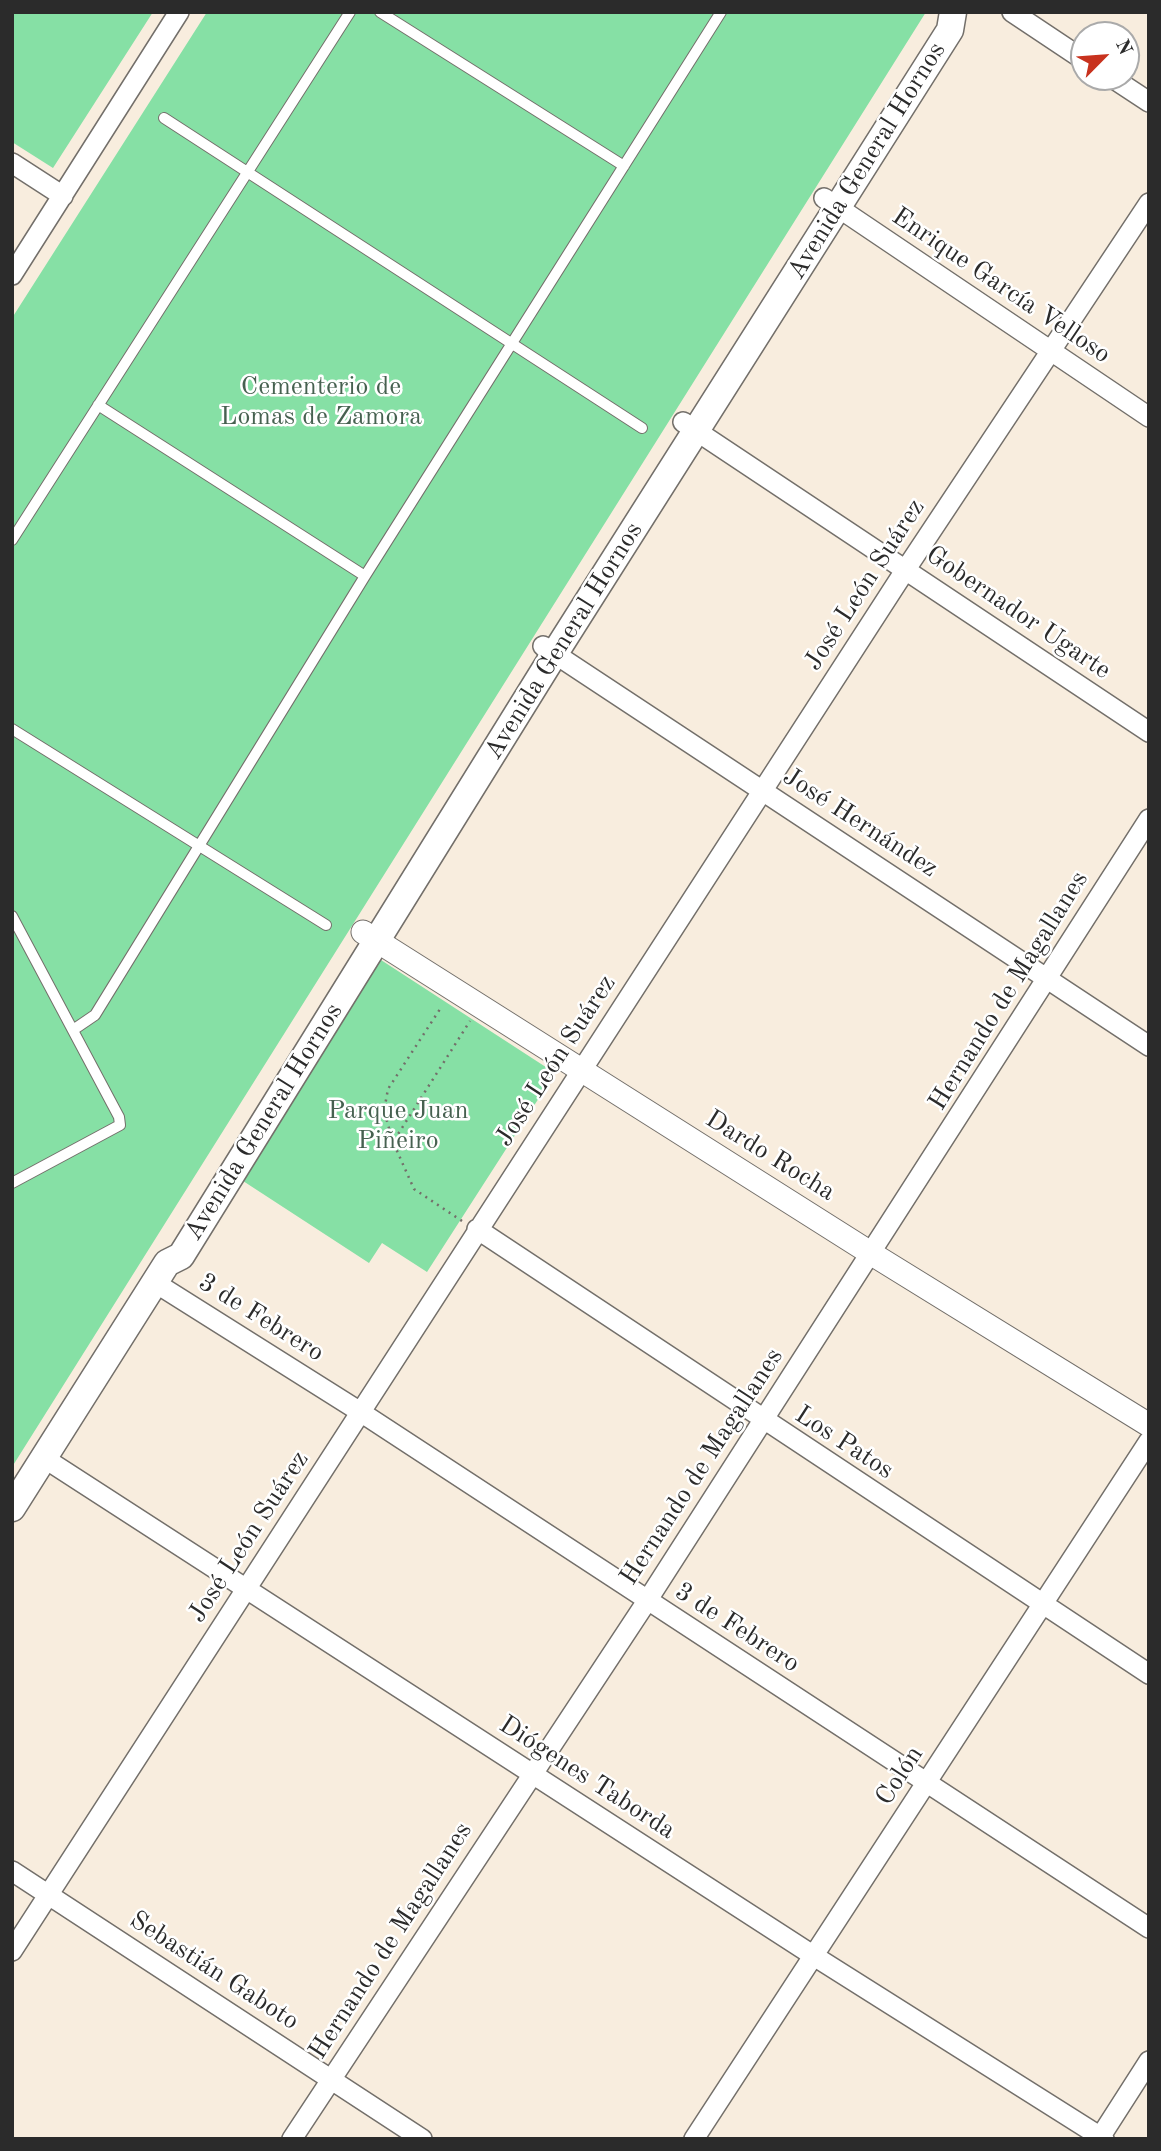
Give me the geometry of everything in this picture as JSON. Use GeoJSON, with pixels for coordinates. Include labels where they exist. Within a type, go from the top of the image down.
{"type":"FeatureCollection","features":[{"type":"Feature","properties":{"kind":"main road","name":"Avenida General Hornos"},"geometry":{"type":"LineString","coordinates":[[12,1508],[160,1272],[181,1256],[370,936],[549,649],[831,202],[950,30],[951,12]]}},
{"type":"Feature","properties":{"kind":"street"},"geometry":{"type":"LineString","coordinates":[[12,275],[179,12]]}},
{"type":"Feature","properties":{"kind":"street"},"geometry":{"type":"LineString","coordinates":[[1012,12],[1070,51]]}},
{"type":"Feature","properties":{"kind":"street"},"geometry":{"type":"LineString","coordinates":[[1132,91],[1149,102]]}},
{"type":"Feature","properties":{"kind":"street"},"geometry":{"type":"LineString","coordinates":[[12,163],[63,196]]}},
{"type":"Feature","properties":{"kind":"street","name":"Enrique García Velloso"},"geometry":{"type":"LineString","coordinates":[[831,202],[1149,418]]}},
{"type":"Feature","properties":{"kind":"street","name":"José León Suárez"},"geometry":{"type":"LineString","coordinates":[[12,1951],[906,569],[1149,202]]}},
{"type":"Feature","properties":{"kind":"street","name":"Gobernador Ugarte"},"geometry":{"type":"LineString","coordinates":[[690,426],[1149,732]]}},
{"type":"Feature","properties":{"kind":"street","name":"José Hernández"},"geometry":{"type":"LineString","coordinates":[[549,649],[1149,1046]]}},
{"type":"Feature","properties":{"kind":"street","name":"Hernando de Magallanes"},"geometry":{"type":"LineString","coordinates":[[292,2139],[648,1601],[1149,819]]}},
{"type":"Feature","properties":{"kind":"street","name":"Dardo Rocha"},"geometry":{"type":"LineString","coordinates":[[370,936],[872,1254],[1149,1424]]}},
{"type":"Feature","properties":{"kind":"street","name":"Los Patos"},"geometry":{"type":"LineString","coordinates":[[477,1229],[763,1421],[1149,1674]]}},
{"type":"Feature","properties":{"kind":"street","name":"3 de Febrero"},"geometry":{"type":"LineString","coordinates":[[160,1272],[362,1413],[1149,1928]]}},
{"type":"Feature","properties":{"kind":"street","name":"Colón"},"geometry":{"type":"LineString","coordinates":[[694,2139],[1149,1441]]}},
{"type":"Feature","properties":{"kind":"street","name":"Diógenes Taborda"},"geometry":{"type":"LineString","coordinates":[[44,1458],[814,1956],[1101,2138]]}},
{"type":"Feature","properties":{"kind":"street","name":"Sebastián Gaboto"},"geometry":{"type":"LineString","coordinates":[[12,1871],[422,2139]]}},
{"type":"Feature","properties":{"kind":"street"},"geometry":{"type":"LineString","coordinates":[[1101,2138],[1149,2061]]}},
{"type":"Feature","properties":{"kind":"lane"},"geometry":{"type":"LineString","coordinates":[[12,540],[350,12]]}},
{"type":"Feature","properties":{"kind":"lane"},"geometry":{"type":"LineString","coordinates":[[380,12],[624,166]]}},
{"type":"Feature","properties":{"kind":"lane"},"geometry":{"type":"LineString","coordinates":[[74,1030],[95,1015],[365,576],[721,12]]}},
{"type":"Feature","properties":{"kind":"lane"},"geometry":{"type":"LineString","coordinates":[[164,118],[642,428]]}},
{"type":"Feature","properties":{"kind":"lane"},"geometry":{"type":"LineString","coordinates":[[98,405],[365,576]]}},
{"type":"Feature","properties":{"kind":"lane"},"geometry":{"type":"LineString","coordinates":[[12,729],[326,925]]}},
{"type":"Feature","properties":{"kind":"lane"},"geometry":{"type":"LineString","coordinates":[[12,916],[119,1117],[120,1125],[12,1184]]}},
{"type":"Feature","properties":{"kind":"path"},"geometry":{"type":"LineString","coordinates":[[454,988],[388,1089],[384,1111],[393,1142],[414,1189],[424,1198],[477,1229]]}},
{"type":"Feature","properties":{"kind":"path"},"geometry":{"type":"LineString","coordinates":[[393,1142],[480,1005]]}},
{"type":"Feature","properties":{"kind":"green space"},"geometry":{"type":"Polygon","coordinates":[[[12,12],[153,12],[53,168],[12,142],[12,12]]]}},
{"type":"Feature","properties":{"kind":"green space","name":"Cementerio de Lomas de Zamora"},"geometry":{"type":"Polygon","coordinates":[[[207,12],[926,12],[12,1467],[12,318],[207,12]]]}},
{"type":"Feature","properties":{"kind":"green space","name":"Parque Juan Piñeiro"},"geometry":{"type":"Polygon","coordinates":[[[381,960],[555,1073],[427,1272],[382,1243],[369,1263],[240,1179],[381,960]]]}}]}
